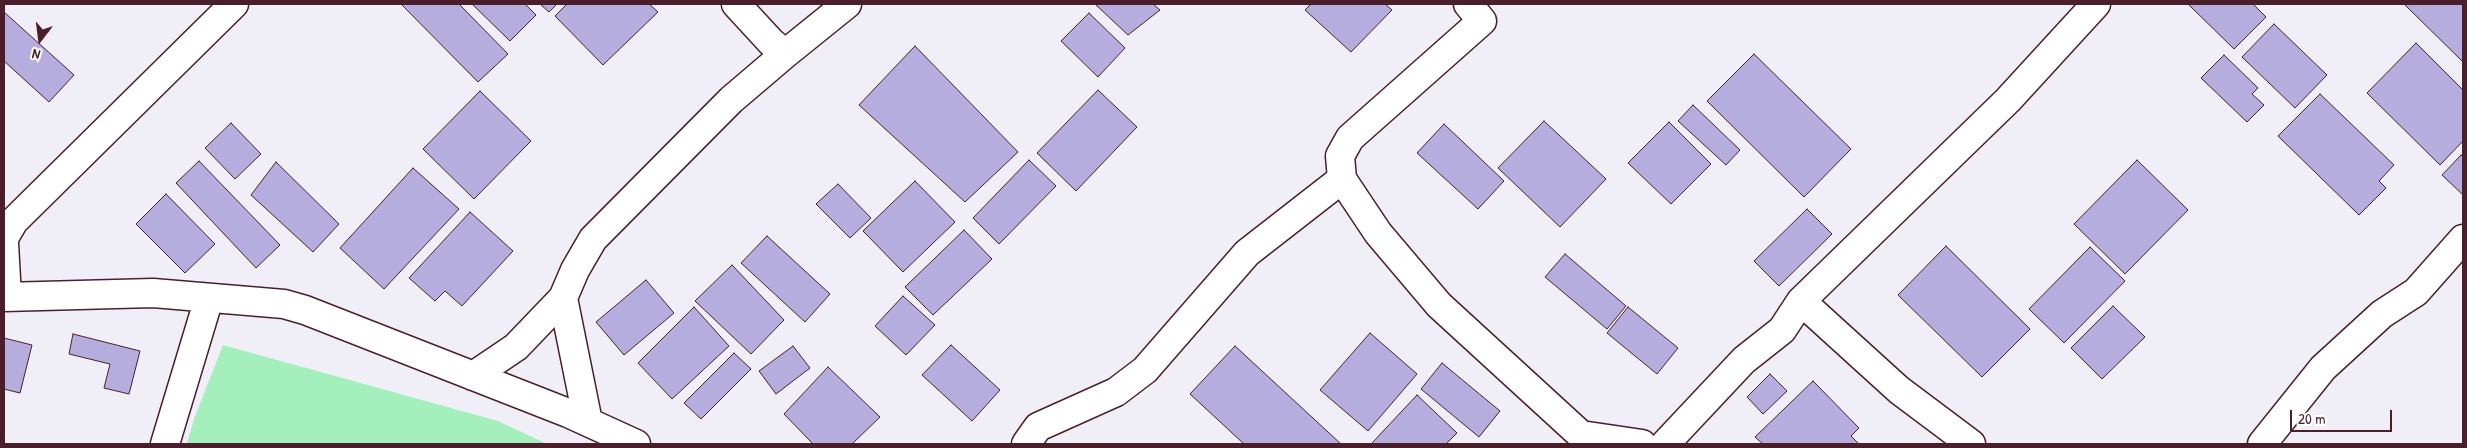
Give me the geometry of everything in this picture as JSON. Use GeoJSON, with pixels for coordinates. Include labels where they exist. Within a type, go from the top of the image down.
{"type":"FeatureCollection","features":[{"type":"Feature","properties":{"kind":"street"},"geometry":{"type":"LineString","coordinates":[[736,4],[771,42],[785,54]]}},
{"type":"Feature","properties":{"kind":"street"},"geometry":{"type":"LineString","coordinates":[[473,376],[516,346],[563,298],[575,270],[593,239],[731,100],[847,4]]}},
{"type":"Feature","properties":{"kind":"street"},"geometry":{"type":"LineString","coordinates":[[1665,444],[1744,360],[1782,330],[1801,301],[2008,100],[2096,4]]}},
{"type":"Feature","properties":{"kind":"street"},"geometry":{"type":"LineString","coordinates":[[4,238],[14,221],[232,5]]}},
{"type":"Feature","properties":{"kind":"street"},"geometry":{"type":"LineString","coordinates":[[1473,5],[1482,21],[1350,138],[1340,156],[1342,179],[1378,233],[1439,305],[1583,439],[1642,444]]}},
{"type":"Feature","properties":{"kind":"street"},"geometry":{"type":"LineString","coordinates":[[1026,444],[1038,427],[1116,392],[1145,370],[1247,253],[1342,179]]}},
{"type":"Feature","properties":{"kind":"street"},"geometry":{"type":"LineString","coordinates":[[2262,444],[2323,368],[2382,314],[2416,292],[2463,239]]}},
{"type":"Feature","properties":{"kind":"street"},"geometry":{"type":"LineString","coordinates":[[4,243],[5,297],[154,293],[284,304],[305,310],[473,376],[588,422],[636,444]]}},
{"type":"Feature","properties":{"kind":"street"},"geometry":{"type":"LineString","coordinates":[[165,444],[209,298]]}},
{"type":"Feature","properties":{"kind":"street"},"geometry":{"type":"LineString","coordinates":[[563,298],[588,422]]}},
{"type":"Feature","properties":{"kind":"street"},"geometry":{"type":"LineString","coordinates":[[1801,301],[1899,390],[1971,444]]}},
{"type":"Feature","properties":{"kind":"green space"},"geometry":{"type":"Polygon","coordinates":[[[223,345],[498,421],[547,444],[187,444],[194,419],[223,345]]]}},
{"type":"Feature","properties":{"kind":"building"},"geometry":{"type":"Polygon","coordinates":[[[401,4],[459,4],[508,54],[478,82],[401,4]]]}},
{"type":"Feature","properties":{"kind":"building"},"geometry":{"type":"Polygon","coordinates":[[[472,4],[525,4],[536,15],[510,41],[472,4]]]}},
{"type":"Feature","properties":{"kind":"building"},"geometry":{"type":"Polygon","coordinates":[[[540,4],[557,4],[549,12],[540,4]]]}},
{"type":"Feature","properties":{"kind":"building"},"geometry":{"type":"Polygon","coordinates":[[[567,4],[649,4],[658,12],[603,65],[555,16],[567,4]]]}},
{"type":"Feature","properties":{"kind":"building"},"geometry":{"type":"Polygon","coordinates":[[[1095,4],[1153,4],[1160,10],[1128,35],[1095,4]]]}},
{"type":"Feature","properties":{"kind":"building"},"geometry":{"type":"Polygon","coordinates":[[[1311,4],[1385,4],[1392,10],[1351,52],[1305,10],[1311,4]]]}},
{"type":"Feature","properties":{"kind":"building"},"geometry":{"type":"Polygon","coordinates":[[[2188,4],[2253,4],[2266,17],[2234,49],[2188,4]]]}},
{"type":"Feature","properties":{"kind":"building"},"geometry":{"type":"Polygon","coordinates":[[[2404,4],[2463,4],[2463,62],[2404,4]]]}},
{"type":"Feature","properties":{"kind":"building"},"geometry":{"type":"Polygon","coordinates":[[[4,12],[74,75],[49,102],[4,61],[4,12]]]}},
{"type":"Feature","properties":{"kind":"building"},"geometry":{"type":"Polygon","coordinates":[[[1089,13],[1125,48],[1098,77],[1061,41],[1089,13]]]}},
{"type":"Feature","properties":{"kind":"building"},"geometry":{"type":"Polygon","coordinates":[[[2274,24],[2327,75],[2295,108],[2242,57],[2274,24]]]}},
{"type":"Feature","properties":{"kind":"building"},"geometry":{"type":"Polygon","coordinates":[[[2416,43],[2463,90],[2463,141],[2440,165],[2367,93],[2416,43]]]}},
{"type":"Feature","properties":{"kind":"building"},"geometry":{"type":"Polygon","coordinates":[[[915,46],[1018,152],[965,202],[859,105],[915,46]]]}},
{"type":"Feature","properties":{"kind":"building"},"geometry":{"type":"Polygon","coordinates":[[[1754,54],[1851,149],[1804,197],[1707,101],[1754,54]]]}},
{"type":"Feature","properties":{"kind":"building"},"geometry":{"type":"Polygon","coordinates":[[[2224,55],[2258,88],[2252,94],[2264,105],[2247,122],[2201,78],[2224,55]]]}},
{"type":"Feature","properties":{"kind":"building"},"geometry":{"type":"Polygon","coordinates":[[[1098,90],[1137,127],[1076,191],[1037,153],[1098,90]]]}},
{"type":"Feature","properties":{"kind":"building"},"geometry":{"type":"Polygon","coordinates":[[[480,91],[531,141],[474,199],[423,149],[480,91]]]}},
{"type":"Feature","properties":{"kind":"building"},"geometry":{"type":"Polygon","coordinates":[[[2320,94],[2394,165],[2379,181],[2386,188],[2359,215],[2278,136],[2320,94]]]}},
{"type":"Feature","properties":{"kind":"building"},"geometry":{"type":"Polygon","coordinates":[[[1693,105],[1740,150],[1726,165],[1678,121],[1693,105]]]}},
{"type":"Feature","properties":{"kind":"building"},"geometry":{"type":"Polygon","coordinates":[[[1544,121],[1606,179],[1560,227],[1498,168],[1544,121]]]}},
{"type":"Feature","properties":{"kind":"building"},"geometry":{"type":"Polygon","coordinates":[[[1669,122],[1711,164],[1671,204],[1628,163],[1669,122]]]}},
{"type":"Feature","properties":{"kind":"building"},"geometry":{"type":"Polygon","coordinates":[[[231,123],[261,154],[235,179],[205,148],[231,123]]]}},
{"type":"Feature","properties":{"kind":"building"},"geometry":{"type":"Polygon","coordinates":[[[1444,124],[1504,181],[1478,209],[1417,153],[1444,124]]]}},
{"type":"Feature","properties":{"kind":"building"},"geometry":{"type":"Polygon","coordinates":[[[2461,155],[2463,157],[2463,195],[2442,175],[2461,155]]]}},
{"type":"Feature","properties":{"kind":"building"},"geometry":{"type":"Polygon","coordinates":[[[1029,160],[1056,186],[999,244],[973,218],[1029,160]]]}},
{"type":"Feature","properties":{"kind":"building"},"geometry":{"type":"Polygon","coordinates":[[[2137,160],[2188,210],[2125,274],[2074,224],[2137,160]]]}},
{"type":"Feature","properties":{"kind":"building"},"geometry":{"type":"Polygon","coordinates":[[[199,161],[280,245],[256,268],[176,183],[199,161]]]}},
{"type":"Feature","properties":{"kind":"building"},"geometry":{"type":"Polygon","coordinates":[[[276,162],[339,224],[313,252],[251,195],[276,162]]]}},
{"type":"Feature","properties":{"kind":"building"},"geometry":{"type":"Polygon","coordinates":[[[413,168],[459,209],[384,289],[340,248],[413,168]]]}},
{"type":"Feature","properties":{"kind":"building"},"geometry":{"type":"Polygon","coordinates":[[[915,181],[955,222],[903,272],[863,231],[915,181]]]}},
{"type":"Feature","properties":{"kind":"building"},"geometry":{"type":"Polygon","coordinates":[[[838,184],[871,218],[850,238],[816,204],[838,184]]]}},
{"type":"Feature","properties":{"kind":"building"},"geometry":{"type":"Polygon","coordinates":[[[166,194],[215,244],[185,273],[136,224],[166,194]]]}},
{"type":"Feature","properties":{"kind":"building"},"geometry":{"type":"Polygon","coordinates":[[[1807,209],[1832,234],[1779,286],[1754,261],[1807,209]]]}},
{"type":"Feature","properties":{"kind":"building"},"geometry":{"type":"Polygon","coordinates":[[[470,212],[513,251],[462,306],[445,291],[435,301],[409,278],[470,212]]]}},
{"type":"Feature","properties":{"kind":"building"},"geometry":{"type":"Polygon","coordinates":[[[964,230],[992,259],[933,315],[905,287],[964,230]]]}},
{"type":"Feature","properties":{"kind":"building"},"geometry":{"type":"Polygon","coordinates":[[[767,236],[830,294],[805,322],[741,263],[767,236]]]}},
{"type":"Feature","properties":{"kind":"building"},"geometry":{"type":"Polygon","coordinates":[[[1946,246],[2030,329],[1982,377],[1898,295],[1946,246]]]}},
{"type":"Feature","properties":{"kind":"building"},"geometry":{"type":"Polygon","coordinates":[[[2090,247],[2125,281],[2064,343],[2029,309],[2090,247]]]}},
{"type":"Feature","properties":{"kind":"building"},"geometry":{"type":"Polygon","coordinates":[[[1565,254],[1626,306],[1607,329],[1545,277],[1565,254]]]}},
{"type":"Feature","properties":{"kind":"building"},"geometry":{"type":"Polygon","coordinates":[[[732,265],[784,320],[751,354],[695,301],[732,265]]]}},
{"type":"Feature","properties":{"kind":"building"},"geometry":{"type":"Polygon","coordinates":[[[646,280],[674,313],[624,355],[596,322],[646,280]]]}},
{"type":"Feature","properties":{"kind":"building"},"geometry":{"type":"Polygon","coordinates":[[[903,296],[935,325],[906,355],[875,326],[903,296]]]}},
{"type":"Feature","properties":{"kind":"building"},"geometry":{"type":"Polygon","coordinates":[[[2113,306],[2145,337],[2102,379],[2071,348],[2113,306]]]}},
{"type":"Feature","properties":{"kind":"building"},"geometry":{"type":"Polygon","coordinates":[[[694,307],[729,346],[672,399],[638,363],[694,307]]]}},
{"type":"Feature","properties":{"kind":"building"},"geometry":{"type":"Polygon","coordinates":[[[1628,307],[1678,348],[1657,374],[1607,333],[1628,307]]]}},
{"type":"Feature","properties":{"kind":"building"},"geometry":{"type":"Polygon","coordinates":[[[1370,333],[1417,374],[1368,431],[1320,390],[1370,333]]]}},
{"type":"Feature","properties":{"kind":"building"},"geometry":{"type":"Polygon","coordinates":[[[73,334],[140,351],[129,394],[104,388],[110,364],[69,354],[73,334]]]}},
{"type":"Feature","properties":{"kind":"building"},"geometry":{"type":"Polygon","coordinates":[[[4,338],[32,345],[20,393],[4,389],[4,338]]]}},
{"type":"Feature","properties":{"kind":"building"},"geometry":{"type":"Polygon","coordinates":[[[951,345],[1000,390],[972,421],[922,375],[951,345]]]}},
{"type":"Feature","properties":{"kind":"building"},"geometry":{"type":"Polygon","coordinates":[[[793,346],[810,368],[776,394],[759,371],[793,346]]]}},
{"type":"Feature","properties":{"kind":"building"},"geometry":{"type":"Polygon","coordinates":[[[1235,346],[1341,444],[1244,444],[1190,394],[1235,346]]]}},
{"type":"Feature","properties":{"kind":"building"},"geometry":{"type":"Polygon","coordinates":[[[734,353],[751,369],[701,419],[684,403],[734,353]]]}},
{"type":"Feature","properties":{"kind":"building"},"geometry":{"type":"Polygon","coordinates":[[[1442,363],[1500,411],[1479,437],[1421,389],[1442,363]]]}},
{"type":"Feature","properties":{"kind":"building"},"geometry":{"type":"Polygon","coordinates":[[[828,367],[880,417],[852,444],[813,444],[784,414],[828,367]]]}},
{"type":"Feature","properties":{"kind":"building"},"geometry":{"type":"Polygon","coordinates":[[[1770,374],[1787,391],[1763,414],[1747,397],[1770,374]]]}},
{"type":"Feature","properties":{"kind":"building"},"geometry":{"type":"Polygon","coordinates":[[[1813,381],[1859,428],[1851,436],[1859,444],[1763,444],[1755,437],[1813,381]]]}},
{"type":"Feature","properties":{"kind":"building"},"geometry":{"type":"Polygon","coordinates":[[[1417,395],[1457,433],[1446,444],[1372,443],[1417,395]]]}}]}
